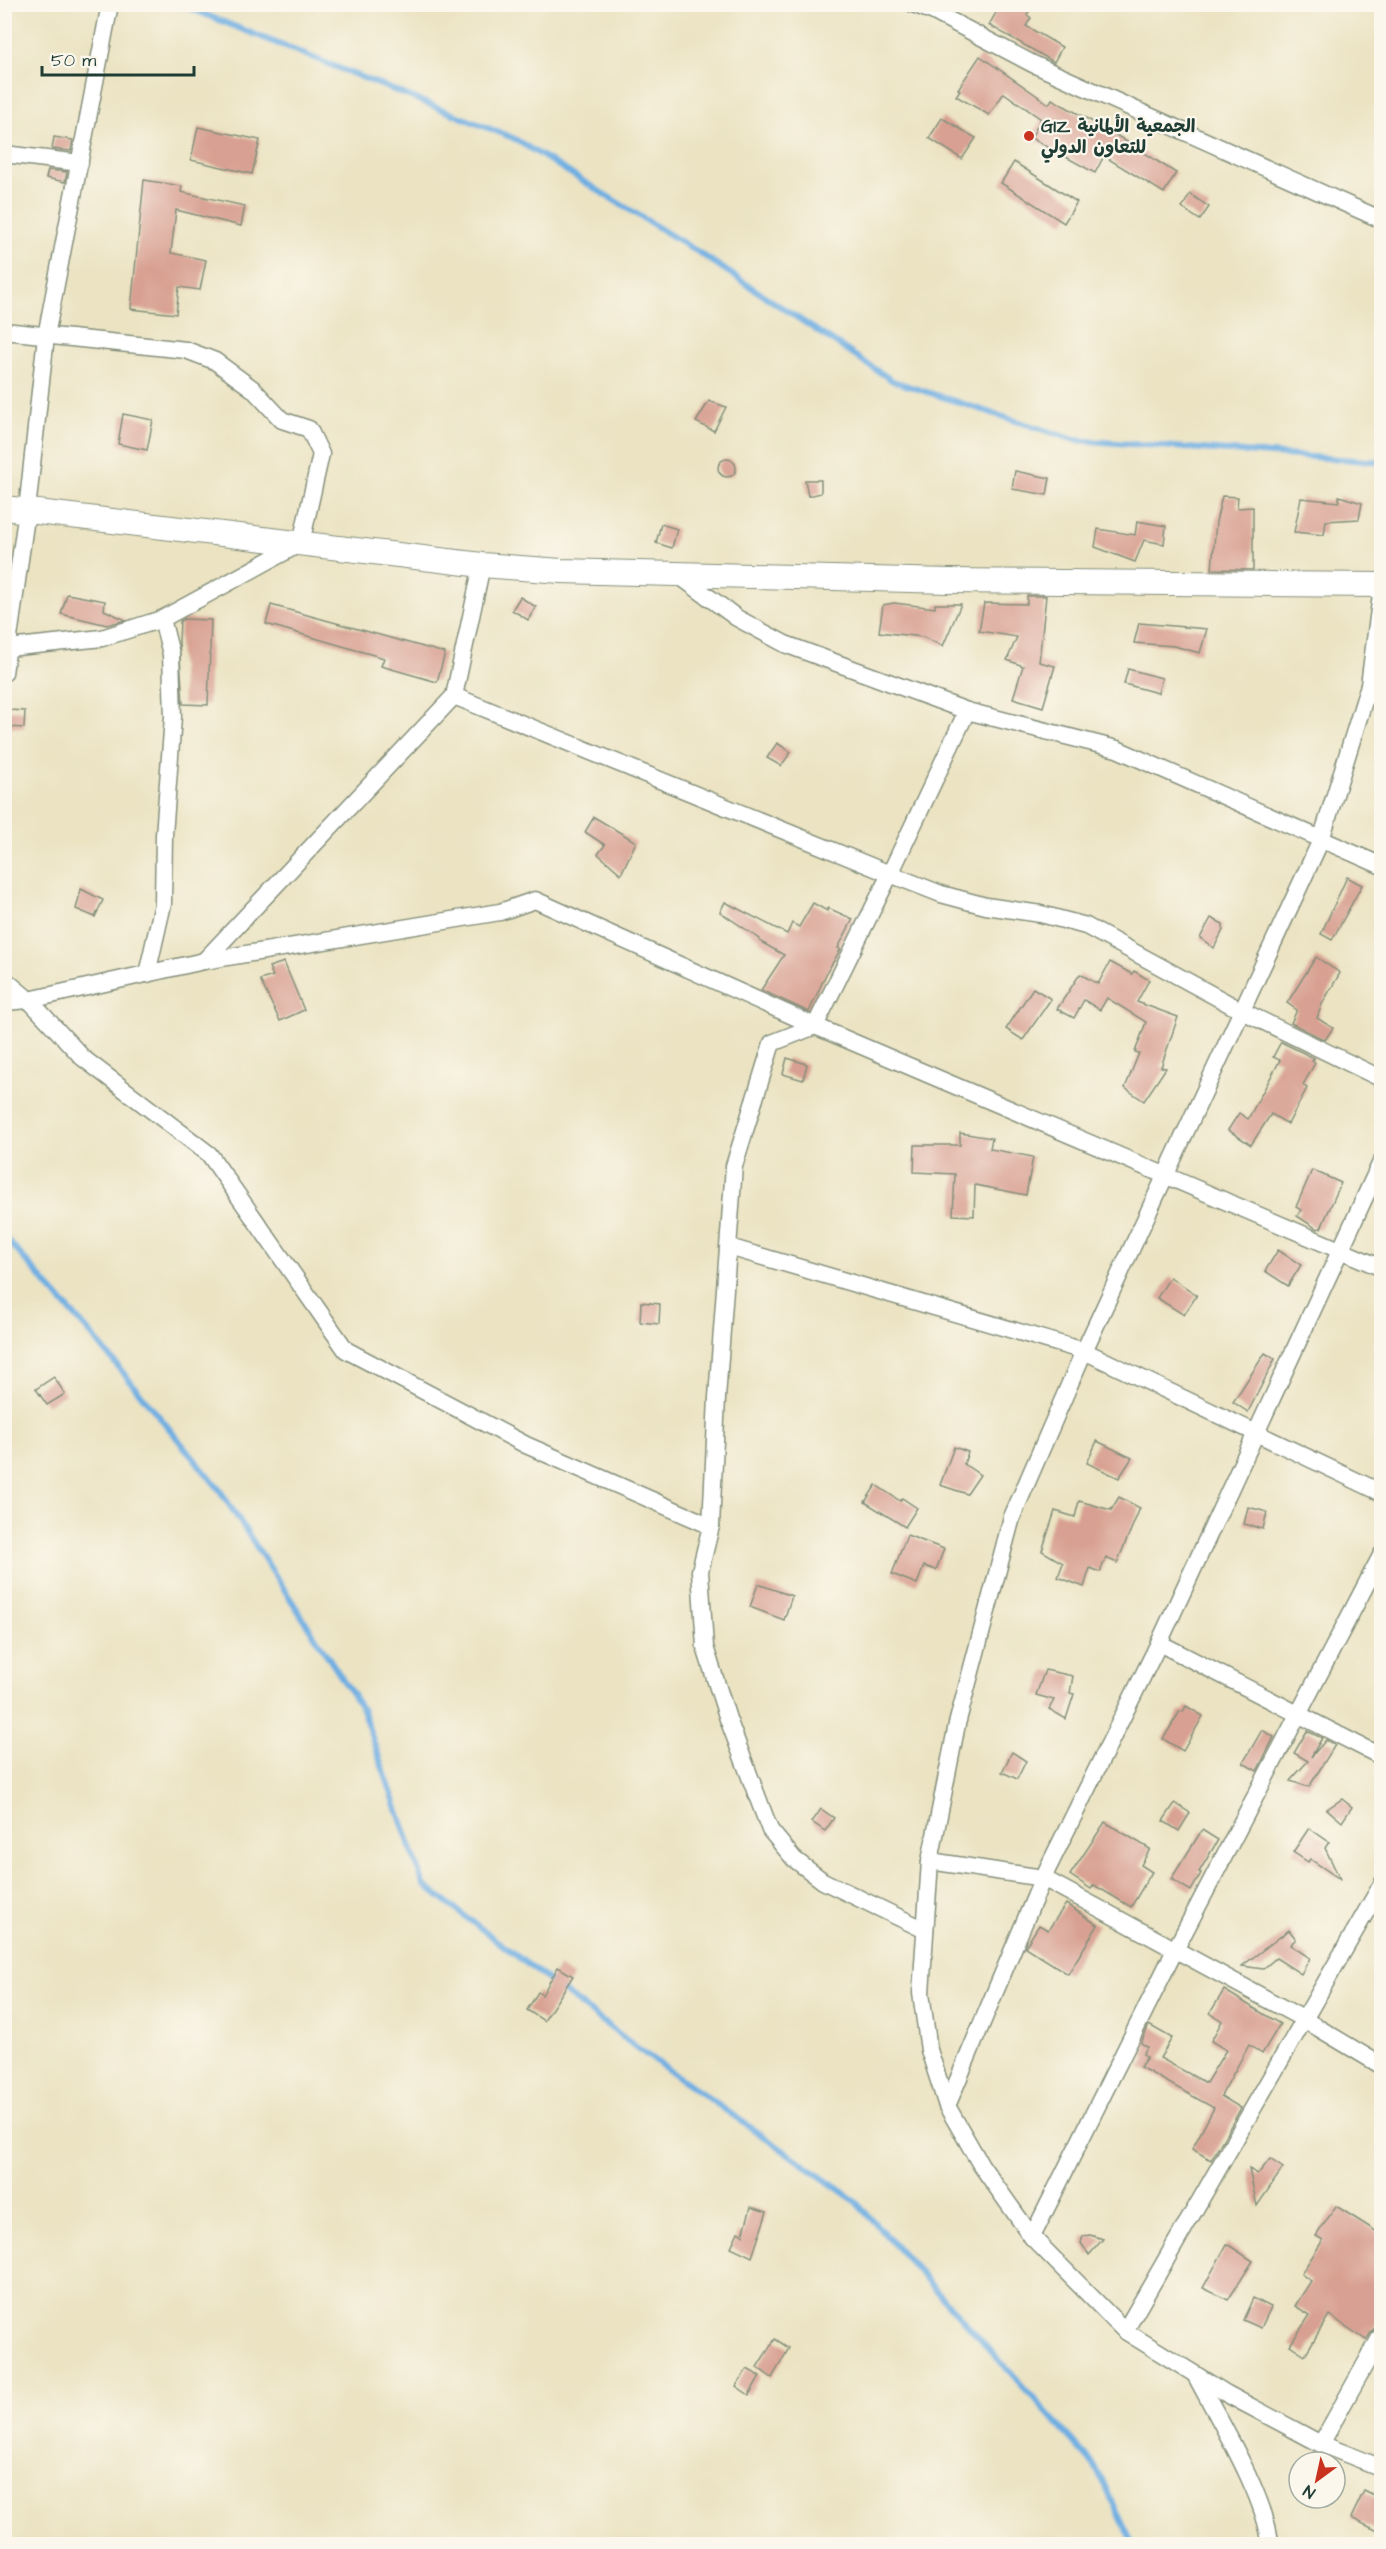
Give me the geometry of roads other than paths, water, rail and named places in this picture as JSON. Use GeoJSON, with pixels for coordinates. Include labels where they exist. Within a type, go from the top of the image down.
{"type":"FeatureCollection","features":[{"type":"Feature","properties":{"kind":"main road"},"geometry":{"type":"LineString","coordinates":[[16,509],[482,565],[561,571],[1031,582],[1382,586]]}},
{"type":"Feature","properties":{"kind":"street"},"geometry":{"type":"LineString","coordinates":[[4,673],[8,648],[16,509],[46,336],[110,4]]}},
{"type":"Feature","properties":{"kind":"street"},"geometry":{"type":"LineString","coordinates":[[913,4],[933,8],[1033,64],[1382,220]]}},
{"type":"Feature","properties":{"kind":"street"},"geometry":{"type":"LineString","coordinates":[[4,154],[80,163]]}},
{"type":"Feature","properties":{"kind":"street"},"geometry":{"type":"LineString","coordinates":[[4,331],[186,350],[201,354],[253,389],[282,420],[309,429],[321,454],[301,543],[162,619],[102,638],[8,648]]}},
{"type":"Feature","properties":{"kind":"street"},"geometry":{"type":"LineString","coordinates":[[204,961],[454,696],[482,565]]}},
{"type":"Feature","properties":{"kind":"street"},"geometry":{"type":"LineString","coordinates":[[675,573],[737,618],[785,644],[834,664],[967,711],[1117,749],[1382,866]]}},
{"type":"Feature","properties":{"kind":"street"},"geometry":{"type":"LineString","coordinates":[[1382,586],[1370,685],[1321,840],[1084,1351],[1012,1517],[957,1724],[930,1861],[921,1993],[929,2050],[947,2106],[981,2165],[1032,2237],[1125,2331],[1196,2375],[1321,2444],[1382,2468]]}},
{"type":"Feature","properties":{"kind":"street"},"geometry":{"type":"LineString","coordinates":[[147,974],[163,904],[164,835],[172,717],[171,654],[162,619]]}},
{"type":"Feature","properties":{"kind":"street"},"geometry":{"type":"LineString","coordinates":[[454,696],[941,894],[986,906],[1041,914],[1086,926],[1242,1011],[1382,1079]]}},
{"type":"Feature","properties":{"kind":"street"},"geometry":{"type":"LineString","coordinates":[[925,1930],[823,1881],[794,1858],[770,1830],[728,1719],[705,1647],[700,1571],[711,1526],[734,1166],[772,1043],[815,1026],[967,711]]}},
{"type":"Feature","properties":{"kind":"street"},"geometry":{"type":"LineString","coordinates":[[4,1002],[29,1000],[204,961],[500,912],[535,900],[815,1026],[1382,1268]]}},
{"type":"Feature","properties":{"kind":"street"},"geometry":{"type":"LineString","coordinates":[[4,979],[29,1000],[83,1058],[209,1154],[346,1350],[526,1445],[711,1526]]}},
{"type":"Feature","properties":{"kind":"street"},"geometry":{"type":"LineString","coordinates":[[947,2106],[1043,1878],[1159,1643],[1382,1160]]}},
{"type":"Feature","properties":{"kind":"street"},"geometry":{"type":"LineString","coordinates":[[729,1247],[1084,1351],[1382,1493]]}},
{"type":"Feature","properties":{"kind":"street"},"geometry":{"type":"LineString","coordinates":[[1032,2237],[1175,1950],[1382,1554]]}},
{"type":"Feature","properties":{"kind":"street"},"geometry":{"type":"LineString","coordinates":[[1159,1643],[1382,1757]]}},
{"type":"Feature","properties":{"kind":"street"},"geometry":{"type":"LineString","coordinates":[[930,1861],[1043,1878],[1305,2020],[1382,2066]]}},
{"type":"Feature","properties":{"kind":"street"},"geometry":{"type":"LineString","coordinates":[[1125,2331],[1382,1884]]}},
{"type":"Feature","properties":{"kind":"street"},"geometry":{"type":"LineString","coordinates":[[1321,2444],[1382,2334]]}},
{"type":"Feature","properties":{"kind":"street"},"geometry":{"type":"LineString","coordinates":[[1196,2375],[1245,2470],[1269,2532],[1270,2544]]}},
{"type":"Feature","properties":{"kind":"waterway"},"geometry":{"type":"LineString","coordinates":[[179,4],[513,138],[698,252],[893,381],[1075,440],[1382,462]]}},
{"type":"Feature","properties":{"kind":"waterway"},"geometry":{"type":"LineString","coordinates":[[4,1236],[96,1340],[219,1489],[362,1709],[424,1885],[637,2048],[854,2200],[1095,2466],[1133,2544]]}},
{"type":"Feature","properties":{"kind":"place","name":"GIZ الجمعية الألمانية للتعاون الدولي"},"geometry":{"type":"Point","coordinates":[1029,136]}}]}
